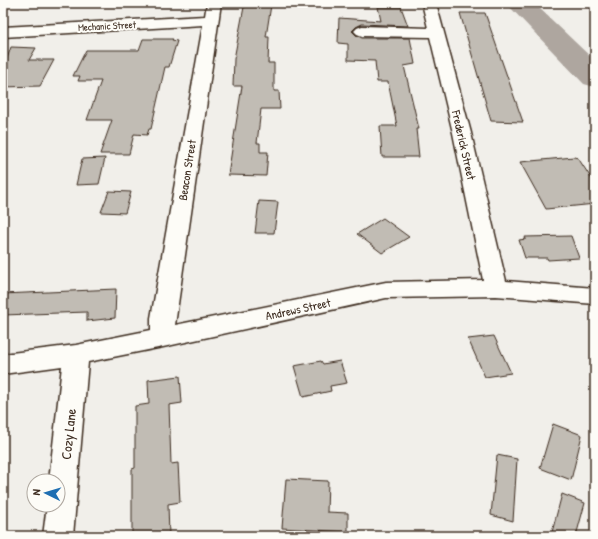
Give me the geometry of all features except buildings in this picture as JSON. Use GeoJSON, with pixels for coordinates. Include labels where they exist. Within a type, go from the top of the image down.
{"type":"FeatureCollection","features":[{"type":"Feature","properties":{"kind":"street","name":"Frederick Street"},"geometry":{"type":"LineString","coordinates":[[429,3],[462,133],[496,288]]}},
{"type":"Feature","properties":{"kind":"street","name":"Mechanic Street"},"geometry":{"type":"LineString","coordinates":[[3,32],[212,12]]}},
{"type":"Feature","properties":{"kind":"street","name":"Beacon Street"},"geometry":{"type":"LineString","coordinates":[[163,338],[163,318],[212,12]]}},
{"type":"Feature","properties":{"kind":"street"},"geometry":{"type":"LineString","coordinates":[[362,31],[436,33]]}},
{"type":"Feature","properties":{"kind":"street","name":"Andrews Street"},"geometry":{"type":"LineString","coordinates":[[3,364],[76,355],[163,338],[386,290],[496,288],[595,296]]}},
{"type":"Feature","properties":{"kind":"street","name":"Cozy Lane"},"geometry":{"type":"LineString","coordinates":[[58,536],[76,355]]}},
{"type":"Feature","properties":{"kind":"waterway"},"geometry":{"type":"LineString","coordinates":[[519,3],[595,78]]}}]}
